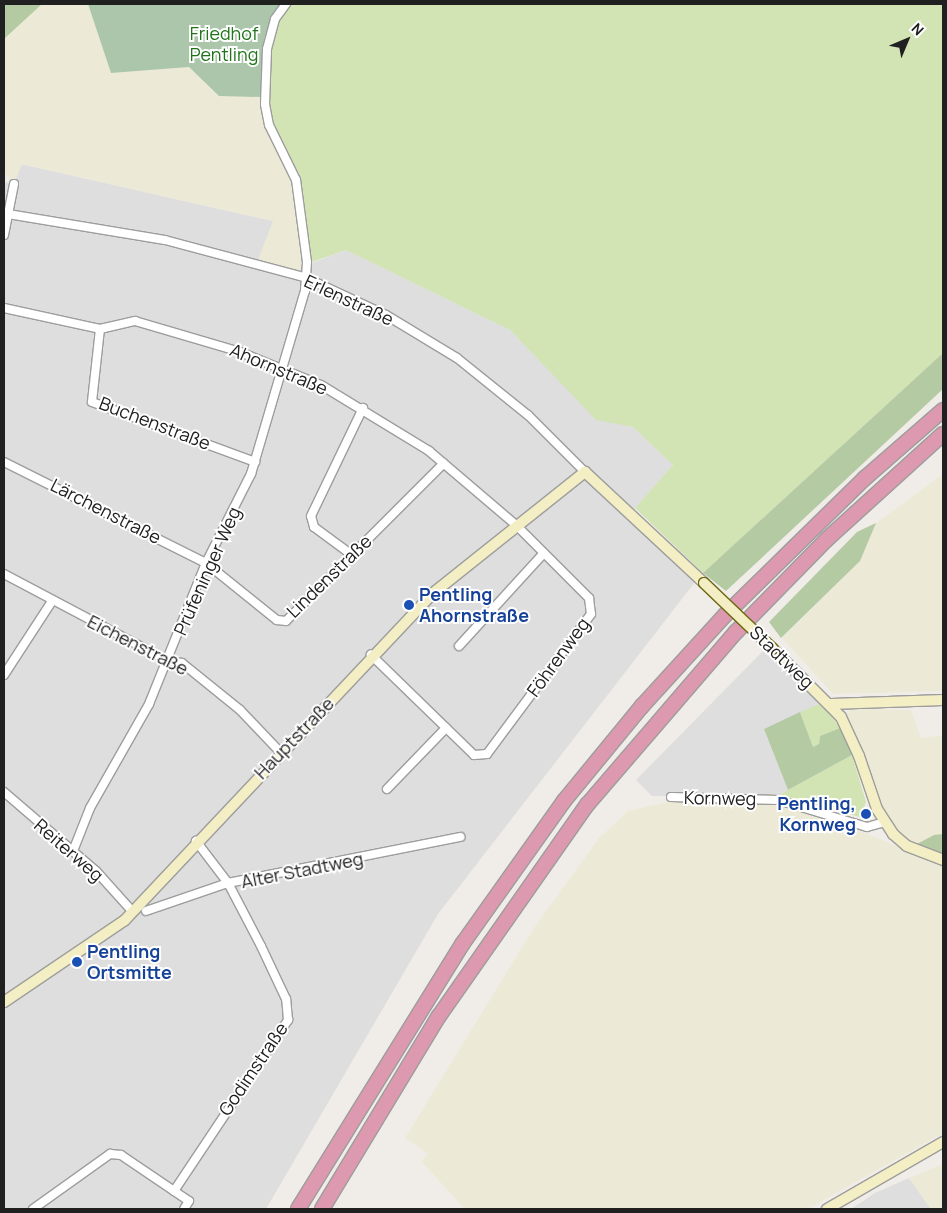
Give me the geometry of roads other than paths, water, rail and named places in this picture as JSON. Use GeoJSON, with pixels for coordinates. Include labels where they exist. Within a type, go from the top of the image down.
{"type":"FeatureCollection","features":[{"type":"Feature","properties":{"kind":"highway"},"geometry":{"type":"LineString","coordinates":[[298,1209],[463,943],[564,802],[642,706],[725,615],[865,478],[943,410]]}},
{"type":"Feature","properties":{"kind":"highway"},"geometry":{"type":"LineString","coordinates":[[322,1209],[439,1016],[587,806],[736,632],[897,474],[943,434]]}},
{"type":"Feature","properties":{"kind":"highway"},"geometry":{"type":"LineString","coordinates":[[897,474],[943,445]]}},
{"type":"Feature","properties":{"kind":"street","name":"Prüfeninger Weg"},"geometry":{"type":"LineString","coordinates":[[73,850],[168,661],[206,563],[255,462],[285,369],[305,291],[304,278],[307,262],[296,180],[269,124],[265,104],[268,49],[276,18],[286,4]]}},
{"type":"Feature","properties":{"kind":"street"},"geometry":{"type":"LineString","coordinates":[[4,235],[14,184]]}},
{"type":"Feature","properties":{"kind":"street","name":"Erlenstraße"},"geometry":{"type":"LineString","coordinates":[[8,214],[165,240],[304,278],[386,316],[457,358],[528,415],[585,472]]}},
{"type":"Feature","properties":{"kind":"street","name":"Ahornstraße"},"geometry":{"type":"LineString","coordinates":[[4,308],[100,329],[135,321],[185,334],[285,369],[363,408],[444,463],[516,526]]}},
{"type":"Feature","properties":{"kind":"street","name":"Buchenstraße"},"geometry":{"type":"LineString","coordinates":[[100,329],[92,402],[255,462]]}},
{"type":"Feature","properties":{"kind":"street"},"geometry":{"type":"LineString","coordinates":[[352,555],[314,527],[311,516],[363,408]]}},
{"type":"Feature","properties":{"kind":"street","name":"Lärchenstraße"},"geometry":{"type":"LineString","coordinates":[[4,462],[119,516],[206,563]]}},
{"type":"Feature","properties":{"kind":"street","name":"Lindenstraße"},"geometry":{"type":"LineString","coordinates":[[206,563],[277,620],[286,620],[444,463]]}},
{"type":"Feature","properties":{"kind":"street","name":"Hauptstraße"},"geometry":{"type":"LineString","coordinates":[[4,1002],[109,933],[282,754],[371,655],[432,594],[585,472]]}},
{"type":"Feature","properties":{"kind":"street","name":"Stadtweg"},"geometry":{"type":"LineString","coordinates":[[585,472],[831,704],[851,734],[884,822],[907,846],[943,860]]}},
{"type":"Feature","properties":{"kind":"street","name":"Föhrenweg"},"geometry":{"type":"LineString","coordinates":[[371,655],[474,755],[487,754],[591,614],[589,598],[516,526]]}},
{"type":"Feature","properties":{"kind":"street"},"geometry":{"type":"LineString","coordinates":[[459,646],[543,554]]}},
{"type":"Feature","properties":{"kind":"street","name":"Eichenstraße"},"geometry":{"type":"LineString","coordinates":[[4,574],[168,661],[182,662],[240,710],[282,754]]}},
{"type":"Feature","properties":{"kind":"street"},"geometry":{"type":"LineString","coordinates":[[4,675],[52,600]]}},
{"type":"Feature","properties":{"kind":"street"},"geometry":{"type":"LineString","coordinates":[[831,704],[943,700]]}},
{"type":"Feature","properties":{"kind":"street"},"geometry":{"type":"LineString","coordinates":[[387,789],[446,728]]}},
{"type":"Feature","properties":{"kind":"street","name":"Reiterweg"},"geometry":{"type":"LineString","coordinates":[[4,792],[73,850],[132,911]]}},
{"type":"Feature","properties":{"kind":"street","name":"Kornweg"},"geometry":{"type":"LineString","coordinates":[[671,797],[778,800],[867,827],[884,822]]}},
{"type":"Feature","properties":{"kind":"street","name":"Alter Stadtweg"},"geometry":{"type":"LineString","coordinates":[[146,911],[228,883],[460,837]]}},
{"type":"Feature","properties":{"kind":"street","name":"Godimstraße"},"geometry":{"type":"LineString","coordinates":[[174,1191],[288,1020],[286,999],[228,883],[196,841]]}},
{"type":"Feature","properties":{"kind":"street"},"geometry":{"type":"LineString","coordinates":[[827,1209],[943,1142]]}},
{"type":"Feature","properties":{"kind":"street"},"geometry":{"type":"LineString","coordinates":[[33,1209],[110,1154],[121,1155],[188,1201],[184,1209]]}},
{"type":"Feature","properties":{"kind":"place","name":"Pentling Ahornstraße"},"geometry":{"type":"Point","coordinates":[409,605]}},
{"type":"Feature","properties":{"kind":"place","name":"Pentling, Kornweg"},"geometry":{"type":"Point","coordinates":[866,814]}},
{"type":"Feature","properties":{"kind":"place","name":"Pentling Ortsmitte"},"geometry":{"type":"Point","coordinates":[77,962]}},
{"type":"Feature","properties":{"kind":"park label","name":"Friedhof Pentling"},"geometry":{"type":"Point","coordinates":[224,44]}}]}
